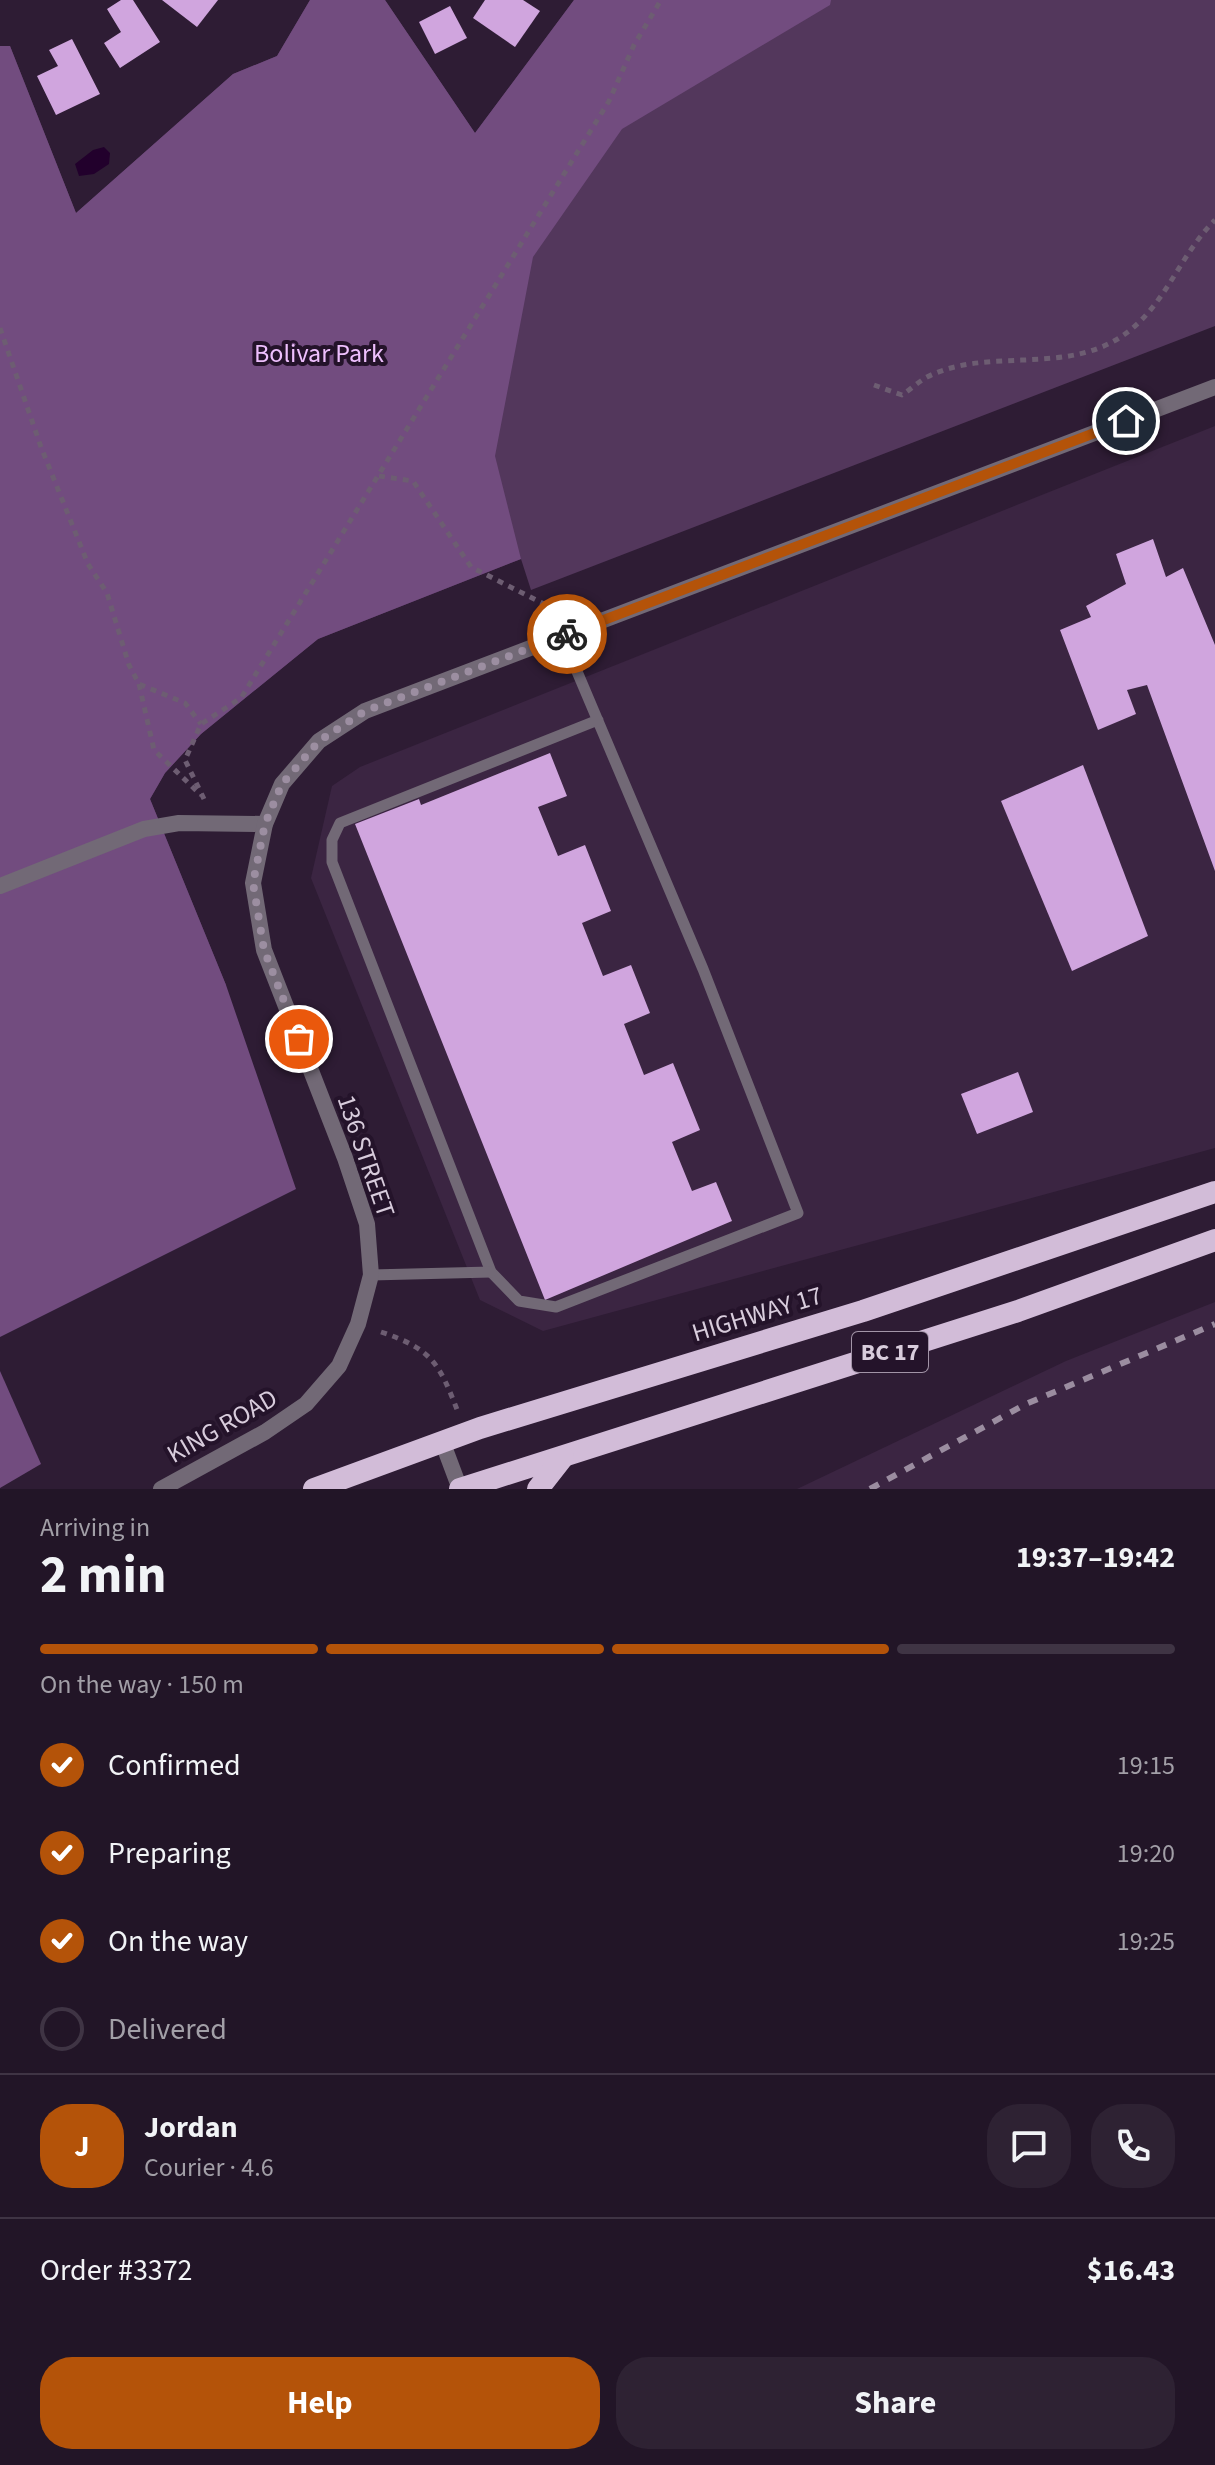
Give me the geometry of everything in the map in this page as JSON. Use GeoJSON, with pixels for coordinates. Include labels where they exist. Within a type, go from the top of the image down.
{"type":"FeatureCollection","features":[{"type":"Feature","properties":{"kind":"highway","name":"HIGHWAY 17"},"geometry":{"type":"LineString","coordinates":[[314,1489],[442,1441],[877,1307],[1215,1192]]}},
{"type":"Feature","properties":{"kind":"highway","name":"BC 17"},"geometry":{"type":"LineString","coordinates":[[460,1489],[1018,1311],[1215,1240]]}},
{"type":"Feature","properties":{"kind":"highway"},"geometry":{"type":"LineString","coordinates":[[538,1489],[563,1457]]}},
{"type":"Feature","properties":{"kind":"street","name":"136 STREET"},"geometry":{"type":"LineString","coordinates":[[339,1366],[358,1324],[371,1275],[367,1224],[350,1171],[264,950],[253,883],[265,824],[282,784],[319,741],[365,711],[1215,387]]}},
{"type":"Feature","properties":{"kind":"street"},"geometry":{"type":"LineString","coordinates":[[0,886],[144,829],[179,823],[265,824]]}},
{"type":"Feature","properties":{"kind":"street","name":"KING ROAD"},"geometry":{"type":"LineString","coordinates":[[161,1489],[265,1432],[306,1404],[339,1366]]}},
{"type":"Feature","properties":{"kind":"street"},"geometry":{"type":"LineString","coordinates":[[442,1441],[460,1489]]}},
{"type":"Feature","properties":{"kind":"lane"},"geometry":{"type":"LineString","coordinates":[[562,636],[598,720],[703,969],[798,1213],[556,1307],[519,1301],[491,1272],[332,862],[332,840],[340,823],[598,720]]}},
{"type":"Feature","properties":{"kind":"lane"},"geometry":{"type":"LineString","coordinates":[[371,1275],[491,1272]]}},
{"type":"Feature","properties":{"kind":"path"},"geometry":{"type":"LineString","coordinates":[[0,328],[41,447],[88,564],[107,593],[129,665],[139,684],[154,750],[204,799],[185,760],[201,724],[241,698],[609,101],[661,0]]}},
{"type":"Feature","properties":{"kind":"path"},"geometry":{"type":"LineString","coordinates":[[874,385],[902,395],[927,377],[959,367],[1073,356],[1112,343],[1145,320],[1215,220]]}},
{"type":"Feature","properties":{"kind":"path"},"geometry":{"type":"LineString","coordinates":[[379,476],[413,481],[471,567],[546,605],[562,636]]}},
{"type":"Feature","properties":{"kind":"path"},"geometry":{"type":"LineString","coordinates":[[139,684],[185,703],[201,724]]}},
{"type":"Feature","properties":{"kind":"path"},"geometry":{"type":"LineString","coordinates":[[381,1332],[411,1342],[429,1354],[442,1370],[458,1412]]}},
{"type":"Feature","properties":{"kind":"shaded area"},"geometry":{"type":"Polygon","coordinates":[[[104,147],[110,153],[109,164],[94,174],[79,176],[75,164],[93,150],[104,147]]]}},
{"type":"Feature","properties":{"kind":"shaded area"},"geometry":{"type":"Polygon","coordinates":[[[1215,426],[1215,1148],[543,1331],[480,1300],[311,878],[332,786],[360,767],[1215,426]]]}},
{"type":"Feature","properties":{"kind":"shaded area"},"geometry":{"type":"Polygon","coordinates":[[[1215,1302],[1215,1489],[797,1489],[1066,1361],[1215,1302]]]}},
{"type":"Feature","properties":{"kind":"green space","name":"Bolivar Park"},"geometry":{"type":"Polygon","coordinates":[[[310,0],[385,0],[475,133],[574,0],[1215,0],[1215,326],[531,590],[521,559],[318,639],[201,734],[165,773],[150,799],[226,985],[0,1078],[0,46],[10,46],[76,213],[233,74],[277,56],[310,0]]]}},
{"type":"Feature","properties":{"kind":"green space"},"geometry":{"type":"Polygon","coordinates":[[[310,0],[385,0],[475,133],[574,0],[831,0],[830,5],[622,129],[533,257],[495,456],[521,559],[318,639],[201,734],[165,773],[150,799],[226,985],[296,1189],[0,1337],[0,46],[10,46],[76,213],[233,74],[277,56],[310,0]]]}},
{"type":"Feature","properties":{"kind":"green space"},"geometry":{"type":"Polygon","coordinates":[[[0,1371],[41,1464],[0,1488],[0,1371]]]}},
{"type":"Feature","properties":{"kind":"building"},"geometry":{"type":"Polygon","coordinates":[[[121,0],[133,0],[160,42],[120,68],[104,43],[121,32],[107,9],[121,0]]]}},
{"type":"Feature","properties":{"kind":"building"},"geometry":{"type":"Polygon","coordinates":[[[162,0],[218,0],[197,27],[162,0]]]}},
{"type":"Feature","properties":{"kind":"building"},"geometry":{"type":"Polygon","coordinates":[[[485,0],[523,0],[540,11],[515,47],[473,18],[485,0]]]}},
{"type":"Feature","properties":{"kind":"building"},"geometry":{"type":"Polygon","coordinates":[[[450,6],[467,38],[435,54],[419,22],[450,6]]]}},
{"type":"Feature","properties":{"kind":"building"},"geometry":{"type":"Polygon","coordinates":[[[72,39],[100,94],[56,115],[37,76],[58,66],[49,50],[72,39]]]}},
{"type":"Feature","properties":{"kind":"building"},"geometry":{"type":"Polygon","coordinates":[[[1153,539],[1166,577],[1183,568],[1215,645],[1215,871],[1147,685],[1127,690],[1136,714],[1098,730],[1060,630],[1091,617],[1086,606],[1126,584],[1116,554],[1153,539]]]}},
{"type":"Feature","properties":{"kind":"building"},"geometry":{"type":"Polygon","coordinates":[[[550,753],[567,796],[538,807],[558,856],[585,845],[611,911],[582,923],[603,976],[631,965],[650,1013],[624,1024],[644,1075],[673,1063],[700,1130],[672,1142],[692,1191],[716,1182],[732,1221],[545,1300],[355,824],[419,799],[421,805],[550,753]]]}},
{"type":"Feature","properties":{"kind":"building"},"geometry":{"type":"Polygon","coordinates":[[[1083,765],[1148,936],[1072,971],[1001,801],[1083,765]]]}},
{"type":"Feature","properties":{"kind":"building"},"geometry":{"type":"Polygon","coordinates":[[[1018,1072],[1033,1112],[977,1134],[961,1094],[1018,1072]]]}},
{"type":"Feature","properties":{"kind":"railway"},"geometry":{"type":"LineString","coordinates":[[870,1489],[1026,1404],[1215,1324]]}},
{"type":"Feature","properties":{"kind":"way so far"},"geometry":{"type":"LineString","coordinates":[[299,1039],[264,950],[253,883],[265,824],[282,784],[319,741],[365,711],[567,634]]}},
{"type":"Feature","properties":{"kind":"route"},"geometry":{"type":"LineString","coordinates":[[567,634],[1126,421]]}}]}
